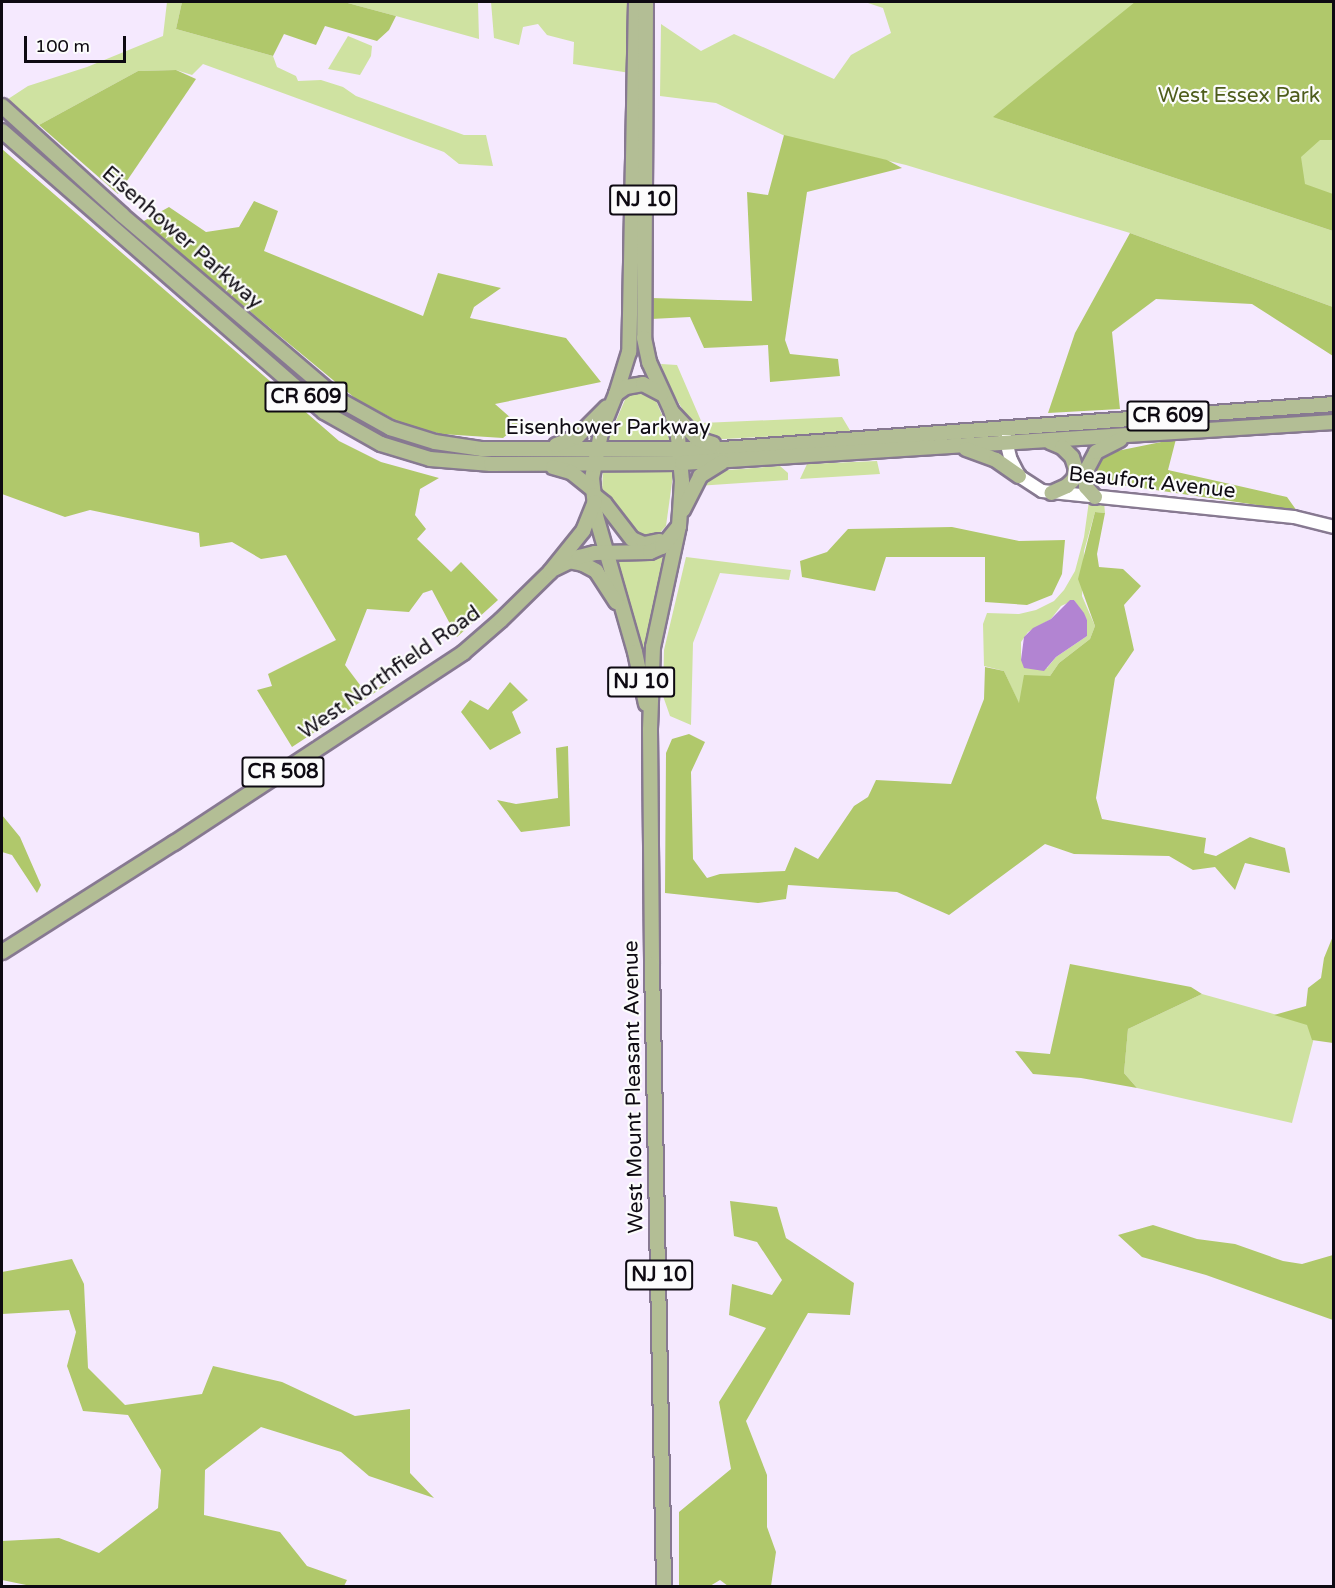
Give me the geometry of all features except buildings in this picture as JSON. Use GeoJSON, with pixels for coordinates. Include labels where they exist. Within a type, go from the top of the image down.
{"type":"FeatureCollection","features":[{"type":"Feature","properties":{"kind":"main road","name":"NJ 10"},"geometry":{"type":"LineString","coordinates":[[594,496],[595,456],[629,352],[636,2]]}},
{"type":"Feature","properties":{"kind":"main road","name":"NJ 10"},"geometry":{"type":"LineString","coordinates":[[646,2],[644,338],[648,362],[670,410],[681,456],[680,521]]}},
{"type":"Feature","properties":{"kind":"main road","name":"Eisenhower Parkway"},"geometry":{"type":"LineString","coordinates":[[2,106],[122,215],[348,405],[390,428],[435,442],[541,457]]}},
{"type":"Feature","properties":{"kind":"main road","name":"Eisenhower Parkway"},"geometry":{"type":"LineString","coordinates":[[2,131],[309,400],[357,433],[381,444],[430,459],[462,463],[541,457],[723,455],[958,447],[1334,422]]}},
{"type":"Feature","properties":{"kind":"main road"},"geometry":{"type":"LineString","coordinates":[[541,457],[577,437],[626,387],[643,384],[662,394]]}},
{"type":"Feature","properties":{"kind":"main road","name":"Eisenhower Parkway"},"geometry":{"type":"LineString","coordinates":[[723,455],[1003,429],[1334,404]]}},
{"type":"Feature","properties":{"kind":"main road"},"geometry":{"type":"LineString","coordinates":[[670,410],[697,439],[723,455],[700,476],[680,521]]}},
{"type":"Feature","properties":{"kind":"main road"},"geometry":{"type":"LineString","coordinates":[[1095,497],[1086,487],[1085,481],[1090,460],[1109,445],[1131,436]]}},
{"type":"Feature","properties":{"kind":"main road"},"geometry":{"type":"LineString","coordinates":[[1050,441],[1062,447],[1072,457],[1076,469],[1074,479],[1067,486],[1051,493]]}},
{"type":"Feature","properties":{"kind":"main road"},"geometry":{"type":"LineString","coordinates":[[958,447],[996,460],[1019,476]]}},
{"type":"Feature","properties":{"kind":"main road"},"geometry":{"type":"LineString","coordinates":[[541,457],[571,472],[605,504],[632,539],[644,544],[665,542]]}},
{"type":"Feature","properties":{"kind":"main road","name":"CR 508"},"geometry":{"type":"LineString","coordinates":[[550,572],[583,531],[594,496]]}},
{"type":"Feature","properties":{"kind":"main road","name":"West Mount Pleasant Avenue"},"geometry":{"type":"LineString","coordinates":[[594,496],[606,553],[635,652],[650,730]]}},
{"type":"Feature","properties":{"kind":"main road","name":"CR 508"},"geometry":{"type":"LineString","coordinates":[[550,572],[568,561],[587,555],[650,552],[662,547],[680,521]]}},
{"type":"Feature","properties":{"kind":"main road","name":"West Mount Pleasant Avenue"},"geometry":{"type":"LineString","coordinates":[[664,1587],[652,964],[650,730],[653,647],[680,521]]}},
{"type":"Feature","properties":{"kind":"main road"},"geometry":{"type":"LineString","coordinates":[[568,561],[583,564],[596,571],[623,611]]}},
{"type":"Feature","properties":{"kind":"main road","name":"West Northfield Road"},"geometry":{"type":"LineString","coordinates":[[2,952],[193,831],[463,653],[550,572]]}},
{"type":"Feature","properties":{"kind":"street"},"geometry":{"type":"LineString","coordinates":[[1003,429],[1006,444],[1019,476]]}},
{"type":"Feature","properties":{"kind":"street","name":"Beaufort Avenue"},"geometry":{"type":"LineString","coordinates":[[1019,476],[1034,487],[1051,493],[1294,517],[1334,527]]}},
{"type":"Feature","properties":{"kind":"green space"},"geometry":{"type":"Polygon","coordinates":[[[167,2],[182,2],[176,29],[273,56],[277,67],[296,76],[298,81],[321,80],[343,87],[356,96],[464,135],[486,135],[493,166],[459,164],[444,152],[203,64],[192,75],[176,70],[138,71],[39,125],[23,118],[5,101],[28,86],[87,67],[163,36],[167,2]]]}},
{"type":"Feature","properties":{"kind":"green space"},"geometry":{"type":"Polygon","coordinates":[[[182,2],[344,2],[396,16],[389,30],[377,41],[325,26],[316,45],[284,34],[273,56],[176,29],[182,2]]]}},
{"type":"Feature","properties":{"kind":"green space"},"geometry":{"type":"Polygon","coordinates":[[[344,2],[478,2],[479,39],[396,16],[344,2]]]}},
{"type":"Feature","properties":{"kind":"green space"},"geometry":{"type":"Polygon","coordinates":[[[491,2],[629,2],[627,44],[630,73],[573,64],[574,42],[547,35],[538,24],[523,27],[519,45],[494,38],[491,2]]]}},
{"type":"Feature","properties":{"kind":"green space"},"geometry":{"type":"Polygon","coordinates":[[[865,2],[1333,2],[1333,227],[993,117],[1333,231],[1333,307],[1130,233],[906,165],[787,137],[716,103],[660,96],[661,24],[701,51],[734,34],[834,79],[851,55],[891,33],[883,8],[865,2]]]}},
{"type":"Feature","properties":{"kind":"green space","name":"West Essex Park"},"geometry":{"type":"Polygon","coordinates":[[[1135,2],[1333,2],[1333,140],[1320,140],[1301,157],[1305,184],[1333,194],[1333,231],[993,117],[1135,2]]]}},
{"type":"Feature","properties":{"kind":"green space"},"geometry":{"type":"Polygon","coordinates":[[[348,36],[372,46],[371,56],[360,75],[328,69],[348,36]]]}},
{"type":"Feature","properties":{"kind":"green space"},"geometry":{"type":"Polygon","coordinates":[[[176,70],[196,79],[118,194],[39,125],[138,71],[176,70]]]}},
{"type":"Feature","properties":{"kind":"green space"},"geometry":{"type":"Polygon","coordinates":[[[784,135],[887,160],[902,168],[807,192],[785,340],[790,354],[838,359],[840,376],[770,382],[768,345],[704,348],[690,317],[651,319],[651,298],[752,301],[747,192],[768,195],[784,135]]]}},
{"type":"Feature","properties":{"kind":"green space"},"geometry":{"type":"Polygon","coordinates":[[[2,149],[339,441],[381,462],[439,478],[420,489],[415,515],[426,529],[417,539],[451,572],[461,562],[498,600],[457,637],[432,590],[423,593],[409,612],[367,609],[345,665],[366,693],[391,682],[292,747],[257,690],[272,686],[268,674],[336,640],[286,555],[261,559],[232,542],[200,547],[199,533],[90,510],[65,517],[2,494],[2,149]]]}},
{"type":"Feature","properties":{"kind":"green space"},"geometry":{"type":"Polygon","coordinates":[[[254,201],[278,211],[264,251],[423,316],[438,273],[501,288],[474,307],[470,318],[566,338],[601,382],[495,404],[519,425],[503,438],[441,434],[401,423],[356,399],[142,222],[169,207],[206,232],[239,227],[254,201]]]}},
{"type":"Feature","properties":{"kind":"green space"},"geometry":{"type":"Polygon","coordinates":[[[1130,233],[1333,307],[1333,356],[1252,304],[1156,299],[1112,332],[1120,409],[1048,413],[1075,333],[1130,233]]]}},
{"type":"Feature","properties":{"kind":"green space"},"geometry":{"type":"Polygon","coordinates":[[[661,364],[677,365],[702,423],[842,417],[851,432],[707,440],[696,432],[668,385],[661,364]]]}},
{"type":"Feature","properties":{"kind":"green space"},"geometry":{"type":"Polygon","coordinates":[[[640,389],[654,396],[674,443],[607,442],[627,395],[640,389]]]}},
{"type":"Feature","properties":{"kind":"green space"},"geometry":{"type":"Polygon","coordinates":[[[1176,439],[1168,470],[1287,497],[1297,511],[1088,480],[1102,454],[1176,439]]]}},
{"type":"Feature","properties":{"kind":"green space"},"geometry":{"type":"Polygon","coordinates":[[[877,461],[880,474],[800,479],[807,464],[877,461]]]}},
{"type":"Feature","properties":{"kind":"green space"},"geometry":{"type":"Polygon","coordinates":[[[780,466],[788,473],[788,480],[697,486],[714,471],[780,466]]]}},
{"type":"Feature","properties":{"kind":"green space"},"geometry":{"type":"Polygon","coordinates":[[[603,468],[674,468],[666,526],[655,538],[636,538],[602,492],[603,468]]]}},
{"type":"Feature","properties":{"kind":"green space"},"geometry":{"type":"Polygon","coordinates":[[[1089,501],[1104,502],[1105,513],[1095,512],[1084,551],[1082,596],[1095,626],[1090,639],[1059,663],[1050,676],[1040,677],[1019,704],[1004,671],[984,666],[983,624],[987,613],[1019,614],[1036,610],[1054,601],[1064,590],[1075,571],[1084,537],[1089,501]],[[1074,600],[1061,606],[1051,619],[1028,632],[1021,642],[1021,660],[1047,668],[1056,657],[1087,636],[1087,620],[1074,600]]]}},
{"type":"Feature","properties":{"kind":"green space"},"geometry":{"type":"Polygon","coordinates":[[[1095,512],[1105,513],[1097,554],[1099,567],[1123,569],[1141,586],[1124,605],[1134,650],[1115,678],[1096,798],[1102,819],[1206,838],[1204,853],[1216,856],[1250,837],[1285,848],[1290,873],[1245,863],[1235,890],[1215,867],[1193,870],[1169,856],[1074,854],[1045,844],[949,915],[897,892],[788,885],[786,899],[758,903],[665,893],[666,753],[672,739],[689,734],[705,742],[691,772],[693,859],[707,878],[720,874],[785,871],[795,847],[818,859],[854,806],[868,797],[876,780],[951,784],[984,699],[985,667],[1004,671],[1019,703],[1024,675],[1050,676],[1059,663],[1090,639],[1095,626],[1078,579],[1095,512]]]}},
{"type":"Feature","properties":{"kind":"green space"},"geometry":{"type":"Polygon","coordinates":[[[952,527],[1019,541],[1065,540],[1062,574],[1052,595],[1027,605],[985,602],[985,557],[886,557],[875,591],[802,577],[800,561],[827,552],[848,529],[952,527]]]}},
{"type":"Feature","properties":{"kind":"green space"},"geometry":{"type":"Polygon","coordinates":[[[668,550],[645,660],[617,559],[648,560],[668,550]]]}},
{"type":"Feature","properties":{"kind":"green space"},"geometry":{"type":"Polygon","coordinates":[[[686,557],[791,570],[789,580],[720,573],[693,643],[691,725],[670,716],[663,696],[664,650],[686,557]]]}},
{"type":"Feature","properties":{"kind":"green space"},"geometry":{"type":"Polygon","coordinates":[[[510,682],[528,700],[512,712],[521,733],[490,750],[461,712],[470,700],[488,710],[510,682]]]}},
{"type":"Feature","properties":{"kind":"green space"},"geometry":{"type":"Polygon","coordinates":[[[568,746],[570,826],[521,832],[497,800],[516,804],[558,798],[556,748],[568,746]]]}},
{"type":"Feature","properties":{"kind":"green space"},"geometry":{"type":"Polygon","coordinates":[[[2,815],[20,837],[41,885],[37,893],[12,855],[2,852],[2,815]]]}},
{"type":"Feature","properties":{"kind":"green space"},"geometry":{"type":"Polygon","coordinates":[[[1333,936],[1333,1043],[1312,1040],[1307,1025],[1274,1015],[1306,1006],[1308,988],[1321,978],[1324,958],[1333,936]]]}},
{"type":"Feature","properties":{"kind":"green space"},"geometry":{"type":"Polygon","coordinates":[[[1070,964],[1191,987],[1202,994],[1128,1029],[1124,1073],[1137,1088],[1081,1078],[1033,1074],[1015,1051],[1050,1054],[1070,964]]]}},
{"type":"Feature","properties":{"kind":"green space"},"geometry":{"type":"Polygon","coordinates":[[[1202,994],[1317,1026],[1292,1123],[1137,1088],[1124,1073],[1128,1029],[1202,994]]]}},
{"type":"Feature","properties":{"kind":"green space"},"geometry":{"type":"Polygon","coordinates":[[[730,1201],[777,1207],[786,1238],[854,1283],[850,1315],[808,1313],[746,1421],[767,1475],[767,1527],[776,1552],[771,1586],[728,1586],[720,1580],[710,1586],[679,1586],[679,1512],[731,1469],[719,1402],[766,1328],[729,1315],[732,1284],[772,1295],[782,1280],[757,1242],[734,1236],[730,1201]]]}},
{"type":"Feature","properties":{"kind":"green space"},"geometry":{"type":"Polygon","coordinates":[[[1153,1225],[1197,1239],[1235,1244],[1283,1261],[1302,1264],[1333,1255],[1333,1320],[1206,1275],[1142,1257],[1118,1235],[1153,1225]]]}},
{"type":"Feature","properties":{"kind":"green space"},"geometry":{"type":"Polygon","coordinates":[[[72,1259],[84,1284],[88,1368],[125,1405],[202,1394],[213,1366],[282,1382],[355,1416],[410,1409],[410,1473],[434,1498],[369,1476],[341,1452],[261,1427],[205,1470],[204,1515],[280,1532],[307,1566],[347,1580],[344,1586],[31,1586],[2,1580],[2,1541],[59,1538],[99,1553],[158,1508],[161,1470],[128,1415],[83,1411],[67,1366],[76,1332],[69,1310],[2,1314],[2,1272],[72,1259]]]}},
{"type":"Feature","properties":{"kind":"shaded area"},"geometry":{"type":"Polygon","coordinates":[[[1070,600],[1074,600],[1084,613],[1087,620],[1087,636],[1056,657],[1044,671],[1024,668],[1021,660],[1024,637],[1033,628],[1051,619],[1070,600]]]}}]}
